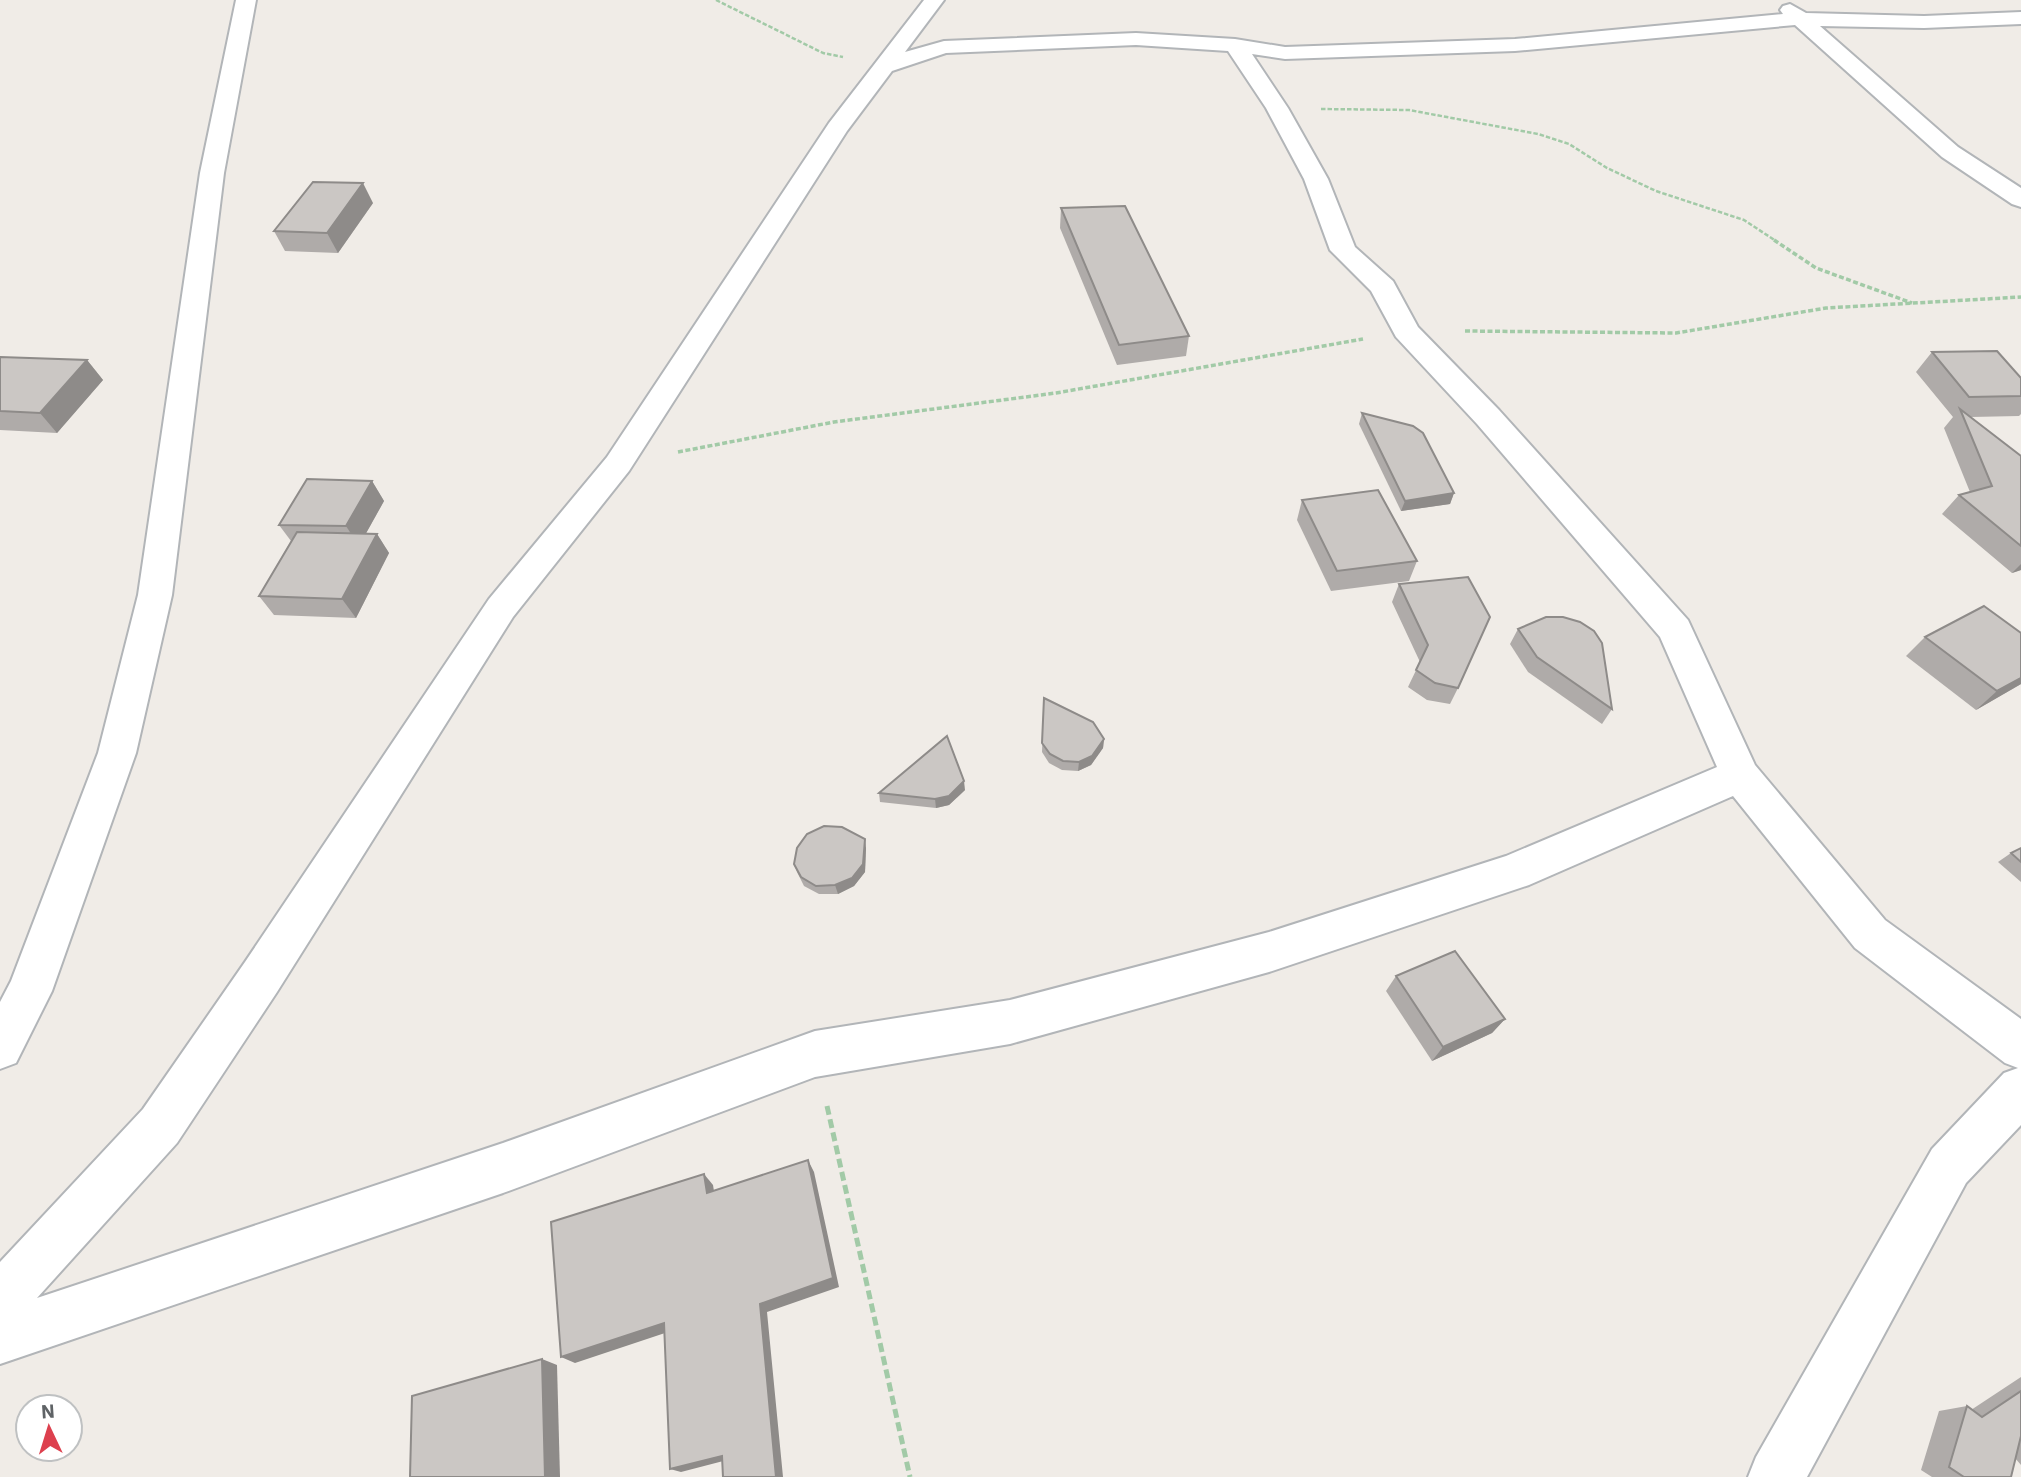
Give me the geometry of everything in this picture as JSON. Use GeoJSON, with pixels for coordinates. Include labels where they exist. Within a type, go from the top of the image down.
{"type":"FeatureCollection","features":[{"type":"Feature","properties":{"kind":"street"},"geometry":{"type":"LineString","coordinates":[[0,1047],[30,991],[117,753],[155,595],[212,173],[246,0]]}},
{"type":"Feature","properties":{"kind":"street"},"geometry":{"type":"LineString","coordinates":[[0,1300],[160,1126],[261,978],[501,608],[618,464],[810,168],[934,0]]}},
{"type":"Feature","properties":{"kind":"street"},"geometry":{"type":"LineString","coordinates":[[1782,0],[1798,19],[1950,152],[2021,199]]}},
{"type":"Feature","properties":{"kind":"street"},"geometry":{"type":"LineString","coordinates":[[884,66],[944,47],[1136,39],[1285,52],[1515,45],[1798,19],[1924,22],[2021,18]]}},
{"type":"Feature","properties":{"kind":"street"},"geometry":{"type":"LineString","coordinates":[[1234,46],[1277,108],[1316,179],[1343,250],[1383,287],[1406,331],[1505,437],[1675,630],[1740,775],[1870,934],[2021,1047]]}},
{"type":"Feature","properties":{"kind":"street"},"geometry":{"type":"LineString","coordinates":[[0,1337],[503,1168],[815,1054],[1010,1023],[1269,952],[1514,872],[1740,775]]}},
{"type":"Feature","properties":{"kind":"street"},"geometry":{"type":"LineString","coordinates":[[1776,1477],[1948,1167],[2021,1090]]}},
{"type":"Feature","properties":{"kind":"path"},"geometry":{"type":"LineString","coordinates":[[716,0],[823,53],[884,66]]}},
{"type":"Feature","properties":{"kind":"path"},"geometry":{"type":"LineString","coordinates":[[1277,108],[1409,110],[1538,134],[1569,144],[1607,169],[1656,191],[1745,220],[1816,268],[1916,304]]}},
{"type":"Feature","properties":{"kind":"path"},"geometry":{"type":"LineString","coordinates":[[618,464],[834,422],[1069,391],[1406,331],[1676,333],[1826,308],[2021,297]]}},
{"type":"Feature","properties":{"kind":"path"},"geometry":{"type":"LineString","coordinates":[[815,1054],[910,1477]]}},
{"type":"Feature","properties":{"kind":"building"},"geometry":{"type":"Polygon","coordinates":[[[313,182],[363,183],[327,233],[274,231],[313,182]]]}},
{"type":"Feature","properties":{"kind":"building"},"geometry":{"type":"Polygon","coordinates":[[[1125,206],[1189,336],[1119,345],[1061,208],[1125,206]]]}},
{"type":"Feature","properties":{"kind":"building"},"geometry":{"type":"Polygon","coordinates":[[[1997,351],[2021,378],[2021,396],[1969,397],[1932,352],[1997,351]]]}},
{"type":"Feature","properties":{"kind":"building"},"geometry":{"type":"Polygon","coordinates":[[[0,357],[87,360],[40,413],[0,411],[0,357]]]}},
{"type":"Feature","properties":{"kind":"building"},"geometry":{"type":"Polygon","coordinates":[[[1960,409],[2021,456],[2021,546],[1959,495],[1992,486],[1960,409]]]}},
{"type":"Feature","properties":{"kind":"building"},"geometry":{"type":"Polygon","coordinates":[[[1362,413],[1413,426],[1423,433],[1454,493],[1405,501],[1362,413]]]}},
{"type":"Feature","properties":{"kind":"building"},"geometry":{"type":"Polygon","coordinates":[[[307,479],[372,481],[346,526],[279,525],[307,479]]]}},
{"type":"Feature","properties":{"kind":"building"},"geometry":{"type":"Polygon","coordinates":[[[1378,490],[1417,561],[1337,571],[1302,500],[1378,490]]]}},
{"type":"Feature","properties":{"kind":"building"},"geometry":{"type":"Polygon","coordinates":[[[297,532],[377,534],[342,599],[259,596],[297,532]]]}},
{"type":"Feature","properties":{"kind":"building"},"geometry":{"type":"Polygon","coordinates":[[[1468,577],[1490,617],[1458,688],[1435,683],[1416,670],[1428,645],[1399,584],[1468,577]]]}},
{"type":"Feature","properties":{"kind":"building"},"geometry":{"type":"Polygon","coordinates":[[[1984,606],[2021,633],[2021,678],[1997,691],[1925,637],[1984,606]]]}},
{"type":"Feature","properties":{"kind":"building"},"geometry":{"type":"Polygon","coordinates":[[[1546,617],[1563,617],[1580,622],[1594,631],[1602,643],[1612,709],[1537,657],[1518,629],[1546,617]]]}},
{"type":"Feature","properties":{"kind":"building"},"geometry":{"type":"Polygon","coordinates":[[[1044,698],[1093,722],[1104,739],[1092,756],[1079,762],[1063,761],[1050,754],[1042,743],[1044,698]]]}},
{"type":"Feature","properties":{"kind":"building"},"geometry":{"type":"Polygon","coordinates":[[[947,736],[964,781],[949,796],[935,799],[879,793],[947,736]]]}},
{"type":"Feature","properties":{"kind":"building"},"geometry":{"type":"Polygon","coordinates":[[[824,826],[842,827],[865,839],[863,864],[852,878],[835,885],[816,886],[801,877],[794,864],[797,848],[807,834],[824,826]]]}},
{"type":"Feature","properties":{"kind":"building"},"geometry":{"type":"Polygon","coordinates":[[[2021,848],[2021,862],[2011,853],[2021,848]]]}},
{"type":"Feature","properties":{"kind":"building"},"geometry":{"type":"Polygon","coordinates":[[[1455,951],[1505,1019],[1443,1047],[1396,976],[1455,951]]]}},
{"type":"Feature","properties":{"kind":"building"},"geometry":{"type":"Polygon","coordinates":[[[808,1160],[833,1278],[760,1304],[776,1477],[723,1477],[722,1456],[670,1469],[664,1323],[561,1357],[551,1222],[704,1174],[707,1193],[808,1160]]]}},
{"type":"Feature","properties":{"kind":"building"},"geometry":{"type":"Polygon","coordinates":[[[542,1359],[545,1477],[410,1477],[412,1396],[542,1359]]]}},
{"type":"Feature","properties":{"kind":"building"},"geometry":{"type":"Polygon","coordinates":[[[2021,1391],[2021,1436],[2011,1477],[1964,1477],[1949,1467],[1967,1406],[1982,1417],[2021,1391]]]}}]}
